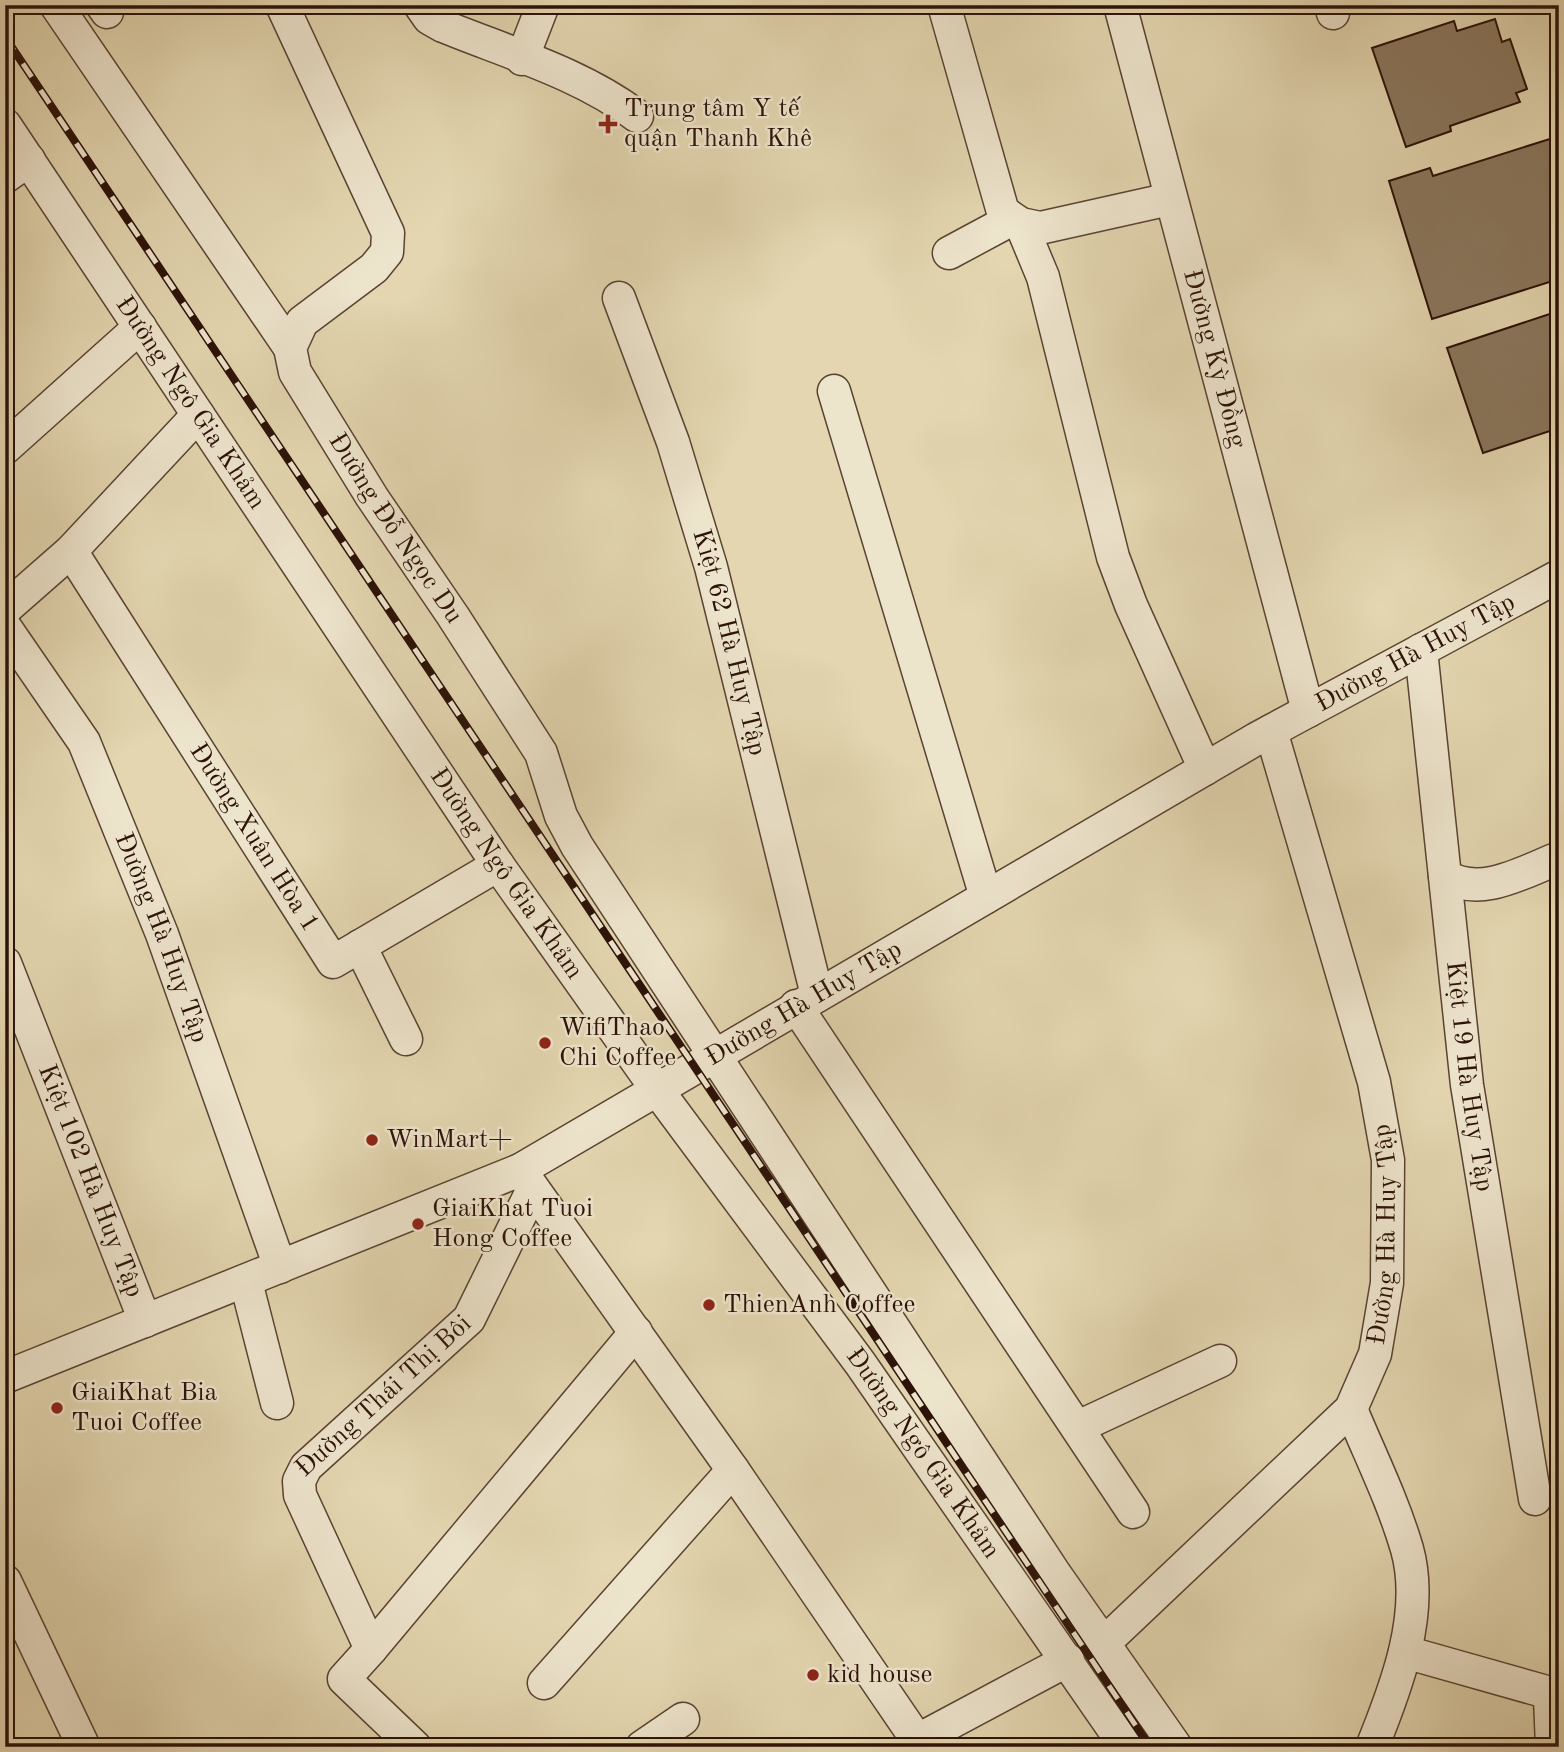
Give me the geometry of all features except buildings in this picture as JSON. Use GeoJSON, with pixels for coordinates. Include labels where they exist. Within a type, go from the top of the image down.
{"type":"FeatureCollection","features":[{"type":"Feature","properties":{"kind":"street","name":"Đường Đỗ Ngọc Du"},"geometry":{"type":"LineString","coordinates":[[56,5],[290,348],[295,372],[541,753],[561,816],[577,846],[714,1058],[1103,1644],[1176,1747]]}},
{"type":"Feature","properties":{"kind":"street"},"geometry":{"type":"LineString","coordinates":[[282,5],[388,233],[387,252],[374,268],[302,322],[290,348]]}},
{"type":"Feature","properties":{"kind":"street"},"geometry":{"type":"LineString","coordinates":[[420,5],[429,18],[443,26],[618,102],[637,116]]}},
{"type":"Feature","properties":{"kind":"street"},"geometry":{"type":"LineString","coordinates":[[522,59],[543,5]]}},
{"type":"Feature","properties":{"kind":"street"},"geometry":{"type":"LineString","coordinates":[[944,5],[1003,212],[1015,220],[1040,228],[1170,199]]}},
{"type":"Feature","properties":{"kind":"street","name":"Đường Kỳ Đồng"},"geometry":{"type":"LineString","coordinates":[[1120,5],[1308,711]]}},
{"type":"Feature","properties":{"kind":"street","name":"Đường Ngô Gia Khảm"},"geometry":{"type":"LineString","coordinates":[[5,125],[17,169],[140,327],[498,865],[658,1091],[860,1363],[1126,1747]]}},
{"type":"Feature","properties":{"kind":"street"},"geometry":{"type":"LineString","coordinates":[[949,253],[1015,220]]}},
{"type":"Feature","properties":{"kind":"street"},"geometry":{"type":"LineString","coordinates":[[1015,220],[1043,277],[1113,557],[1131,605],[1205,769]]}},
{"type":"Feature","properties":{"kind":"street","name":"Kiệt 62 Hà Huy Tập"},"geometry":{"type":"LineString","coordinates":[[619,298],[673,442],[711,567],[807,1001],[1133,1512]]}},
{"type":"Feature","properties":{"kind":"street"},"geometry":{"type":"LineString","coordinates":[[5,448],[140,327]]}},
{"type":"Feature","properties":{"kind":"street"},"geometry":{"type":"LineString","coordinates":[[834,391],[986,897]]}},
{"type":"Feature","properties":{"kind":"street"},"geometry":{"type":"LineString","coordinates":[[5,609],[71,551],[198,415]]}},
{"type":"Feature","properties":{"kind":"street","name":"Đường Xuân Hòa 1"},"geometry":{"type":"LineString","coordinates":[[71,551],[333,962],[498,865]]}},
{"type":"Feature","properties":{"kind":"street","name":"Đường Hà Huy Tập"},"geometry":{"type":"LineString","coordinates":[[7,1370],[145,1321],[280,1267],[526,1179],[658,1091],[807,1001],[1271,731],[1559,576]]}},
{"type":"Feature","properties":{"kind":"street","name":"Đường Hà Huy Tập"},"geometry":{"type":"LineString","coordinates":[[5,626],[84,742],[162,934],[280,1267]]}},
{"type":"Feature","properties":{"kind":"street","name":"Kiệt 19 Hà Huy Tập"},"geometry":{"type":"LineString","coordinates":[[1421,650],[1467,1085],[1535,1499]]}},
{"type":"Feature","properties":{"kind":"street","name":"Đường Hà Huy Tập"},"geometry":{"type":"LineString","coordinates":[[1103,1644],[1351,1409],[1375,1354],[1386,1293],[1390,1212],[1388,1160],[1374,1082],[1271,731]]}},
{"type":"Feature","properties":{"kind":"street"},"geometry":{"type":"LineString","coordinates":[[1445,876],[1469,886],[1484,885],[1559,858]]}},
{"type":"Feature","properties":{"kind":"street"},"geometry":{"type":"LineString","coordinates":[[360,946],[406,1039]]}},
{"type":"Feature","properties":{"kind":"street","name":"Kiệt 102 Hà Huy Tập"},"geometry":{"type":"LineString","coordinates":[[5,963],[145,1321]]}},
{"type":"Feature","properties":{"kind":"street"},"geometry":{"type":"LineString","coordinates":[[526,1179],[733,1470],[920,1743],[1068,1660]]}},
{"type":"Feature","properties":{"kind":"street","name":"Đường Thái Thị Bôi"},"geometry":{"type":"LineString","coordinates":[[371,1649],[300,1495],[299,1481],[306,1467],[469,1320],[526,1179]]}},
{"type":"Feature","properties":{"kind":"street"},"geometry":{"type":"LineString","coordinates":[[246,1282],[277,1402]]}},
{"type":"Feature","properties":{"kind":"street"},"geometry":{"type":"LineString","coordinates":[[415,1747],[344,1679],[636,1332]]}},
{"type":"Feature","properties":{"kind":"street"},"geometry":{"type":"LineString","coordinates":[[1078,1427],[1220,1361]]}},
{"type":"Feature","properties":{"kind":"street"},"geometry":{"type":"LineString","coordinates":[[1351,1409],[1408,1551],[1411,1602],[1405,1652],[1372,1747]]}},
{"type":"Feature","properties":{"kind":"street"},"geometry":{"type":"LineString","coordinates":[[544,1683],[733,1470]]}},
{"type":"Feature","properties":{"kind":"street"},"geometry":{"type":"LineString","coordinates":[[5,1581],[82,1743],[81,1747]]}},
{"type":"Feature","properties":{"kind":"street"},"geometry":{"type":"LineString","coordinates":[[1405,1652],[1543,1691],[1550,1698],[1552,1747]]}},
{"type":"Feature","properties":{"kind":"street"},"geometry":{"type":"LineString","coordinates":[[642,1747],[683,1719]]}},
{"type":"Feature","properties":{"kind":"railway"},"geometry":{"type":"LineString","coordinates":[[5,37],[1150,1747]]}},
{"type":"Feature","properties":{"kind":"place","name":"Trung tâm Y tế quận Thanh Khê"},"geometry":{"type":"Point","coordinates":[608,124]}},
{"type":"Feature","properties":{"kind":"place","name":"WifiThao Chi Coffee"},"geometry":{"type":"Point","coordinates":[545,1043]}},
{"type":"Feature","properties":{"kind":"place","name":"WinMart+"},"geometry":{"type":"Point","coordinates":[372,1140]}},
{"type":"Feature","properties":{"kind":"place","name":"GiaiKhat Tuoi Hong Coffee"},"geometry":{"type":"Point","coordinates":[418,1224]}},
{"type":"Feature","properties":{"kind":"place","name":"ThienAnh Coffee"},"geometry":{"type":"Point","coordinates":[709,1305]}},
{"type":"Feature","properties":{"kind":"place","name":"GiaiKhat Bia Tuoi Coffee"},"geometry":{"type":"Point","coordinates":[57,1408]}},
{"type":"Feature","properties":{"kind":"place","name":"kid house"},"geometry":{"type":"Point","coordinates":[813,1675]}}]}
